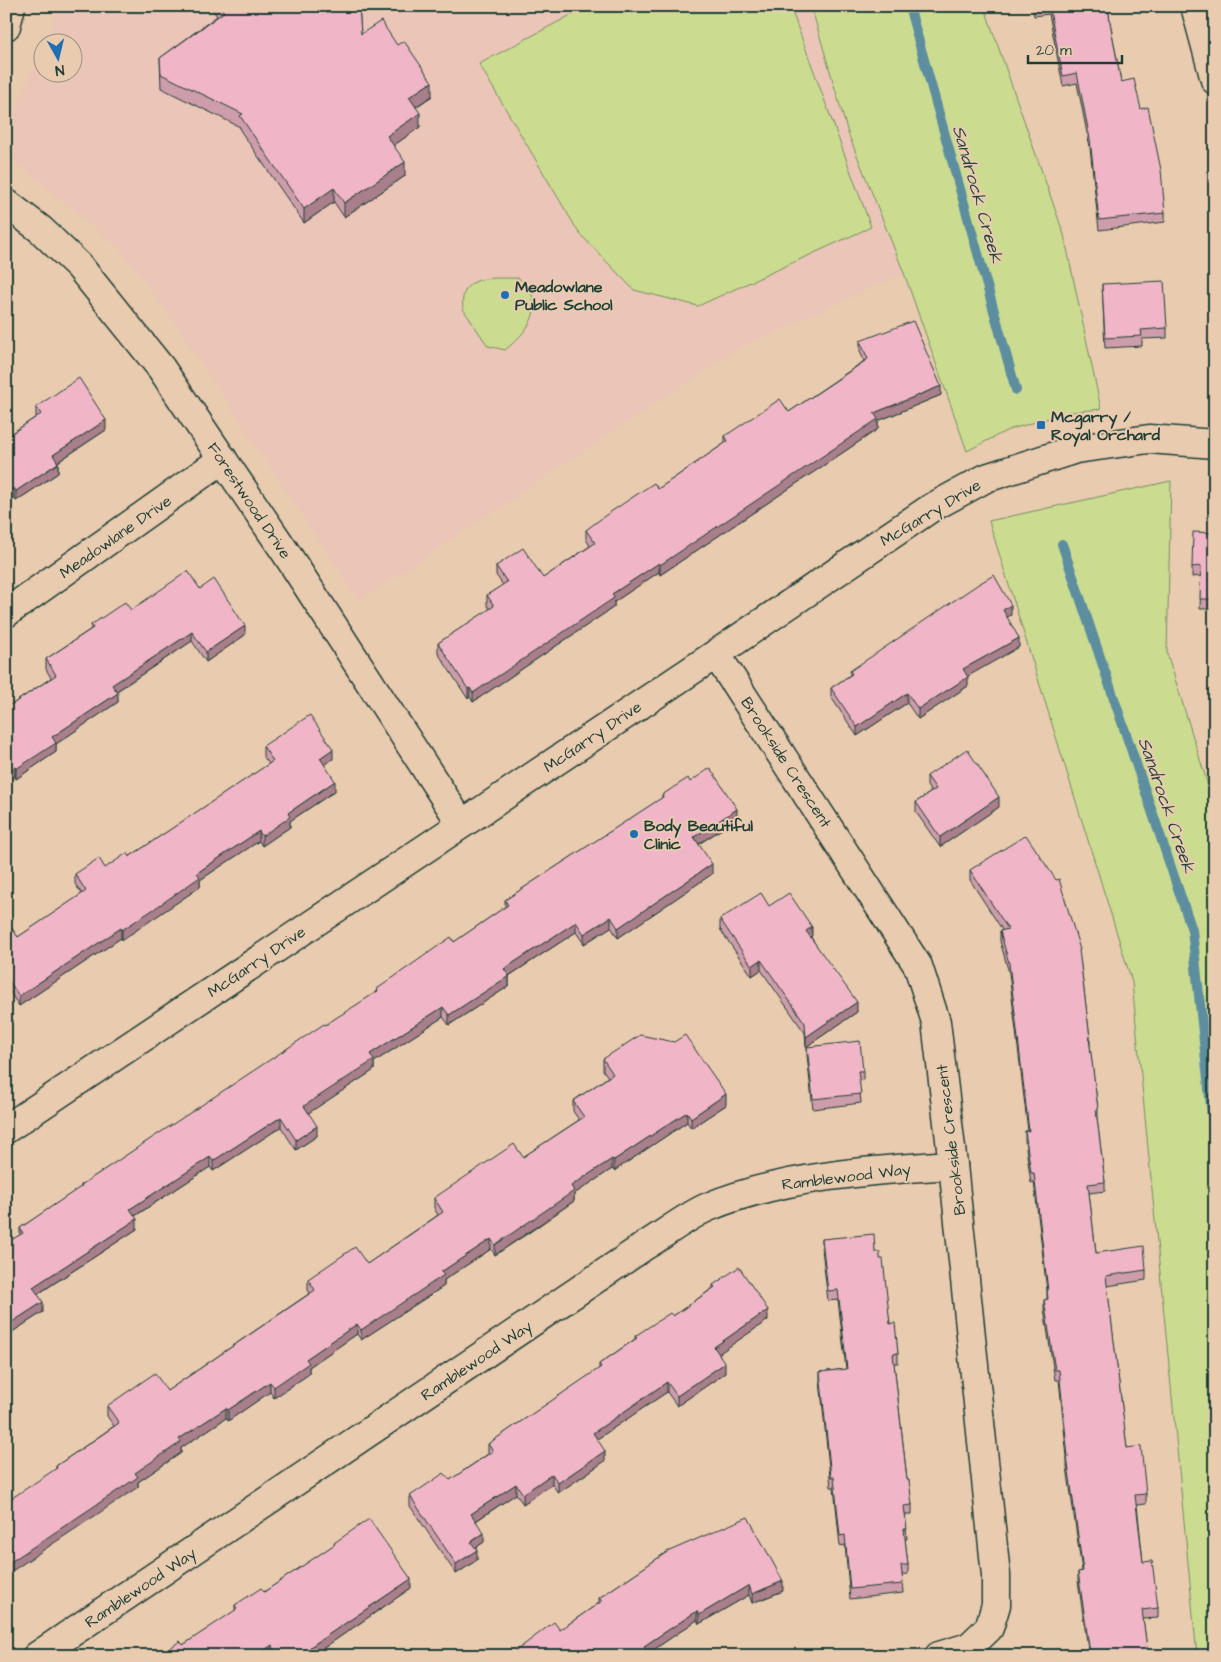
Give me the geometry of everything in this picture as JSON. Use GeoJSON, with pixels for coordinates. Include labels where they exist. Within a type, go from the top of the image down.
{"type":"FeatureCollection","features":[{"type":"Feature","properties":{"kind":"street"},"geometry":{"type":"LineString","coordinates":[[6,26],[11,6]]}},
{"type":"Feature","properties":{"kind":"street"},"geometry":{"type":"LineString","coordinates":[[1196,6],[1213,68]]}},
{"type":"Feature","properties":{"kind":"street","name":"Forestwood Drive"},"geometry":{"type":"LineString","coordinates":[[6,203],[40,228],[79,266],[161,368],[286,553],[462,823]]}},
{"type":"Feature","properties":{"kind":"street","name":"McGarry Drive"},"geometry":{"type":"LineString","coordinates":[[6,1129],[931,508],[986,478],[1076,449],[1149,439],[1215,444]]}},
{"type":"Feature","properties":{"kind":"street","name":"Meadowlane Drive"},"geometry":{"type":"LineString","coordinates":[[6,613],[223,459]]}},
{"type":"Feature","properties":{"kind":"street","name":"Brookside Crescent"},"geometry":{"type":"LineString","coordinates":[[716,654],[918,966],[936,1022],[996,1575],[996,1605],[989,1628],[969,1647],[939,1656]]}},
{"type":"Feature","properties":{"kind":"street","name":"Ramblewood Way"},"geometry":{"type":"LineString","coordinates":[[38,1656],[630,1256],[706,1208],[774,1186],[872,1171],[953,1165]]}},
{"type":"Feature","properties":{"kind":"shaded area","name":"Meadowlane Public School"},"geometry":{"type":"Polygon","coordinates":[[[58,6],[811,6],[848,133],[904,273],[739,348],[359,601],[171,317],[118,247],[6,154],[6,127],[32,74],[32,82],[82,82],[82,32],[50,32],[58,6]]]}},
{"type":"Feature","properties":{"kind":"green space"},"geometry":{"type":"Polygon","coordinates":[[[588,6],[790,6],[871,227],[698,306],[634,290],[579,233],[479,64],[588,6]]]}},
{"type":"Feature","properties":{"kind":"green space"},"geometry":{"type":"Polygon","coordinates":[[[811,6],[984,6],[1064,235],[1101,409],[1070,412],[1008,430],[967,451],[904,273],[848,133],[811,6]]]}},
{"type":"Feature","properties":{"kind":"green space"},"geometry":{"type":"Polygon","coordinates":[[[489,278],[519,278],[533,298],[534,306],[531,320],[517,339],[505,350],[488,346],[463,309],[463,297],[466,289],[472,283],[489,278]]]}},
{"type":"Feature","properties":{"kind":"green space"},"geometry":{"type":"Polygon","coordinates":[[[1171,481],[1167,653],[1215,808],[1215,1656],[1197,1656],[1132,982],[989,521],[1171,481]]]}},
{"type":"Feature","properties":{"kind":"building"},"geometry":{"type":"Polygon","coordinates":[[[220,6],[359,6],[361,34],[381,21],[397,45],[404,41],[432,82],[409,97],[420,113],[387,136],[405,162],[344,203],[334,188],[304,209],[240,116],[243,114],[161,74],[160,58],[224,12],[220,6]]]}},
{"type":"Feature","properties":{"kind":"building"},"geometry":{"type":"Polygon","coordinates":[[[1049,6],[1108,6],[1121,82],[1134,79],[1141,109],[1148,107],[1161,170],[1165,213],[1099,220],[1090,139],[1077,73],[1063,76],[1049,6]]]}},
{"type":"Feature","properties":{"kind":"building"},"geometry":{"type":"Polygon","coordinates":[[[1164,281],[1167,328],[1141,330],[1142,336],[1105,338],[1102,284],[1164,281]]]}},
{"type":"Feature","properties":{"kind":"building"},"geometry":{"type":"Polygon","coordinates":[[[913,321],[941,386],[874,413],[878,419],[660,565],[659,563],[612,594],[614,598],[473,693],[470,688],[468,689],[438,643],[494,606],[487,595],[507,582],[496,566],[523,548],[543,578],[595,543],[586,530],[606,515],[654,483],[658,489],[728,441],[725,436],[780,399],[789,412],[868,359],[860,341],[913,321]]]}},
{"type":"Feature","properties":{"kind":"building"},"geometry":{"type":"Polygon","coordinates":[[[79,378],[106,420],[53,455],[58,463],[16,491],[14,488],[6,494],[6,437],[41,414],[36,407],[79,378]]]}},
{"type":"Feature","properties":{"kind":"building"},"geometry":{"type":"Polygon","coordinates":[[[1193,532],[1215,533],[1215,599],[1200,599],[1201,566],[1192,567],[1193,532]]]}},
{"type":"Feature","properties":{"kind":"building"},"geometry":{"type":"Polygon","coordinates":[[[188,571],[200,589],[214,579],[245,626],[206,652],[192,632],[112,685],[118,693],[52,737],[56,743],[16,769],[15,767],[6,772],[6,698],[11,705],[56,675],[46,659],[93,628],[91,625],[125,602],[131,610],[188,571]]]}},
{"type":"Feature","properties":{"kind":"building"},"geometry":{"type":"Polygon","coordinates":[[[994,575],[1011,605],[1003,610],[1019,638],[963,669],[968,677],[918,709],[907,693],[857,727],[831,688],[852,674],[850,671],[994,575]]]}},
{"type":"Feature","properties":{"kind":"building"},"geometry":{"type":"Polygon","coordinates":[[[310,715],[333,749],[320,758],[335,781],[288,813],[290,817],[262,836],[259,831],[197,873],[200,877],[154,909],[122,930],[121,928],[19,996],[9,981],[6,983],[6,920],[18,937],[86,891],[75,874],[99,858],[105,868],[127,853],[129,857],[273,761],[263,746],[310,715]]]}},
{"type":"Feature","properties":{"kind":"building"},"geometry":{"type":"Polygon","coordinates":[[[967,749],[999,797],[940,837],[916,802],[936,789],[927,776],[967,749]]]}},
{"type":"Feature","properties":{"kind":"building"},"geometry":{"type":"Polygon","coordinates":[[[710,768],[737,809],[694,837],[712,864],[618,928],[611,917],[584,934],[576,922],[504,969],[509,976],[449,1015],[443,1007],[370,1054],[374,1060],[304,1106],[317,1126],[296,1140],[281,1117],[213,1161],[210,1157],[130,1209],[137,1219],[33,1287],[43,1302],[6,1326],[6,1243],[23,1233],[20,1228],[81,1185],[324,1024],[378,991],[377,989],[451,937],[454,942],[508,905],[505,900],[663,797],[662,795],[688,778],[690,782],[710,768]]]}},
{"type":"Feature","properties":{"kind":"building"},"geometry":{"type":"Polygon","coordinates":[[[1026,835],[1056,880],[1059,879],[1080,950],[1105,1182],[1088,1184],[1096,1253],[1144,1246],[1146,1270],[1106,1276],[1127,1448],[1141,1446],[1146,1494],[1135,1495],[1143,1562],[1152,1561],[1158,1608],[1142,1610],[1148,1656],[1096,1656],[1095,1653],[1090,1653],[1078,1572],[1083,1571],[1067,1457],[1059,1370],[1055,1370],[1044,1300],[1048,1299],[1048,1291],[1034,1173],[1031,1173],[1025,1131],[1029,1131],[1009,963],[1000,931],[1008,929],[970,870],[1026,835]]]}},
{"type":"Feature","properties":{"kind":"building"},"geometry":{"type":"Polygon","coordinates":[[[761,893],[769,906],[789,893],[812,927],[806,931],[857,1002],[806,1037],[805,1023],[761,960],[752,966],[720,919],[761,893]]]}},
{"type":"Feature","properties":{"kind":"building"},"geometry":{"type":"Polygon","coordinates":[[[640,1035],[674,1042],[685,1035],[726,1094],[691,1118],[687,1112],[614,1160],[612,1159],[571,1186],[574,1191],[495,1245],[491,1239],[441,1272],[444,1275],[361,1330],[357,1324],[306,1359],[309,1363],[274,1387],[270,1382],[228,1410],[226,1408],[179,1439],[181,1442],[135,1473],[138,1477],[6,1565],[6,1502],[119,1423],[107,1406],[155,1373],[167,1391],[315,1290],[308,1279],[355,1247],[367,1264],[443,1212],[434,1198],[514,1144],[523,1157],[584,1117],[573,1101],[613,1074],[603,1059],[640,1035]]]}},
{"type":"Feature","properties":{"kind":"building"},"geometry":{"type":"Polygon","coordinates":[[[860,1041],[863,1071],[858,1071],[861,1094],[813,1099],[807,1047],[860,1041]]]}},
{"type":"Feature","properties":{"kind":"building"},"geometry":{"type":"Polygon","coordinates":[[[874,1234],[875,1252],[880,1252],[880,1259],[883,1259],[890,1324],[895,1323],[898,1353],[893,1354],[907,1480],[909,1480],[912,1505],[904,1506],[907,1529],[904,1529],[908,1565],[901,1565],[903,1584],[850,1589],[845,1535],[840,1536],[834,1477],[831,1477],[820,1372],[847,1369],[838,1290],[828,1291],[822,1239],[874,1234]]]}},
{"type":"Feature","properties":{"kind":"building"},"geometry":{"type":"Polygon","coordinates":[[[739,1267],[768,1310],[714,1347],[725,1363],[677,1396],[667,1382],[593,1433],[605,1451],[558,1483],[552,1474],[523,1494],[516,1484],[471,1514],[484,1533],[471,1542],[477,1550],[456,1564],[410,1496],[444,1473],[450,1480],[493,1451],[488,1444],[601,1367],[599,1364],[637,1338],[635,1336],[670,1313],[673,1316],[715,1287],[713,1285],[739,1267]]]}},
{"type":"Feature","properties":{"kind":"building"},"geometry":{"type":"Polygon","coordinates":[[[748,1517],[783,1581],[752,1594],[749,1585],[699,1615],[697,1611],[644,1646],[646,1650],[637,1656],[515,1656],[513,1653],[554,1622],[560,1630],[602,1601],[599,1598],[667,1552],[748,1517]]]}},
{"type":"Feature","properties":{"kind":"building"},"geometry":{"type":"Polygon","coordinates":[[[369,1519],[411,1579],[310,1647],[311,1650],[302,1656],[279,1656],[272,1645],[256,1656],[159,1656],[180,1641],[183,1645],[237,1609],[235,1605],[261,1588],[264,1592],[369,1519]]]}},
{"type":"Feature","properties":{"kind":"waterway","name":"Sandrock Creek"},"geometry":{"type":"LineString","coordinates":[[909,6],[1016,390]]}},
{"type":"Feature","properties":{"kind":"waterway","name":"Sandrock Creek"},"geometry":{"type":"LineString","coordinates":[[1062,544],[1192,930],[1215,1144]]}},
{"type":"Feature","properties":{"kind":"place","name":"Meadowlane Public School"},"geometry":{"type":"Point","coordinates":[505,295]}},
{"type":"Feature","properties":{"kind":"place","name":"Mcgarry / Royal Orchard"},"geometry":{"type":"Point","coordinates":[1041,425]}},
{"type":"Feature","properties":{"kind":"place","name":"Body Beautiful Clinic"},"geometry":{"type":"Point","coordinates":[634,834]}}]}
